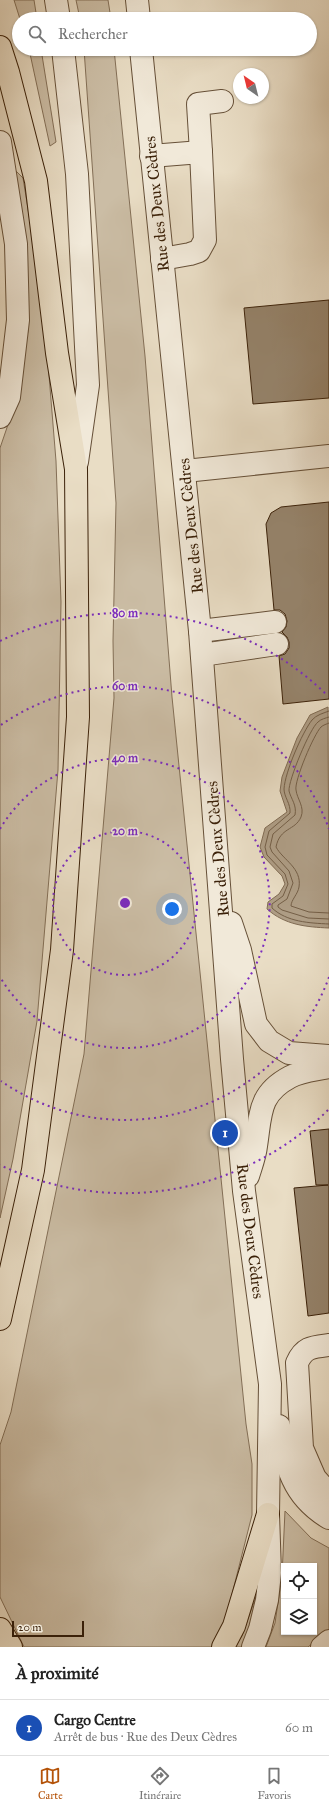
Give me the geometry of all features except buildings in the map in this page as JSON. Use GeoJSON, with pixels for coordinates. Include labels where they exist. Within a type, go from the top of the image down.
{"type":"FeatureCollection","features":[{"type":"Feature","properties":{"kind":"main road"},"geometry":{"type":"LineString","coordinates":[[0,47],[8,72],[36,181],[57,353],[76,470],[78,717],[62,950],[33,1170],[0,1317]]}},
{"type":"Feature","properties":{"kind":"main road"},"geometry":{"type":"LineString","coordinates":[[223,1647],[234,1626],[268,1514]]}},
{"type":"Feature","properties":{"kind":"main road"},"geometry":{"type":"LineString","coordinates":[[0,1629],[11,1647]]}},
{"type":"Feature","properties":{"kind":"street"},"geometry":{"type":"LineString","coordinates":[[56,0],[58,12]]}},
{"type":"Feature","properties":{"kind":"street"},"geometry":{"type":"LineString","coordinates":[[137,0],[138,12]]}},
{"type":"Feature","properties":{"kind":"street"},"geometry":{"type":"LineString","coordinates":[[64,56],[77,174],[88,385],[76,470]]}},
{"type":"Feature","properties":{"kind":"street","name":"Rue des Deux Cèdres"},"geometry":{"type":"LineString","coordinates":[[142,56],[185,471],[200,631],[221,893],[232,1059],[244,1191],[270,1384],[268,1514],[270,1573],[269,1587],[260,1629],[253,1647]]}},
{"type":"Feature","properties":{"kind":"street"},"geometry":{"type":"LineString","coordinates":[[162,259],[199,251],[205,240],[198,104],[222,100]]}},
{"type":"Feature","properties":{"kind":"street"},"geometry":{"type":"LineString","coordinates":[[0,142],[16,244],[18,320],[9,397],[0,417]]}},
{"type":"Feature","properties":{"kind":"street"},"geometry":{"type":"LineString","coordinates":[[151,156],[201,152]]}},
{"type":"Feature","properties":{"kind":"street"},"geometry":{"type":"LineString","coordinates":[[185,471],[329,456]]}},
{"type":"Feature","properties":{"kind":"street"},"geometry":{"type":"LineString","coordinates":[[200,631],[275,622]]}},
{"type":"Feature","properties":{"kind":"street"},"geometry":{"type":"LineString","coordinates":[[202,655],[277,644]]}},
{"type":"Feature","properties":{"kind":"street"},"geometry":{"type":"LineString","coordinates":[[221,893],[240,950],[256,1024],[269,1041],[290,1053],[329,1056]]}},
{"type":"Feature","properties":{"kind":"street"},"geometry":{"type":"LineString","coordinates":[[244,1191],[256,1147],[258,1120],[264,1102],[273,1088],[291,1077],[329,1067]]}},
{"type":"Feature","properties":{"kind":"street"},"geometry":{"type":"LineString","coordinates":[[329,1345],[311,1347],[301,1354],[297,1363],[302,1448],[315,1478],[329,1494]]}},
{"type":"Feature","properties":{"kind":"street"},"geometry":{"type":"LineString","coordinates":[[270,1384],[286,1462],[292,1479],[301,1494],[318,1511],[329,1518]]}},
{"type":"Feature","properties":{"kind":"street"},"geometry":{"type":"LineString","coordinates":[[322,1647],[329,1641]]}},
{"type":"Feature","properties":{"kind":"shaded area"},"geometry":{"type":"Polygon","coordinates":[[[14,0],[34,0],[36,12],[18,12],[14,0]]]}},
{"type":"Feature","properties":{"kind":"shaded area"},"geometry":{"type":"Polygon","coordinates":[[[76,0],[108,0],[110,12],[79,12],[76,0]]]}},
{"type":"Feature","properties":{"kind":"shaded area"},"geometry":{"type":"Polygon","coordinates":[[[31,56],[42,56],[56,142],[50,146],[31,56]]]}},
{"type":"Feature","properties":{"kind":"shaded area"},"geometry":{"type":"Polygon","coordinates":[[[84,56],[115,56],[145,356],[172,697],[246,1424],[252,1464],[252,1515],[227,1614],[214,1647],[24,1647],[0,1597],[0,1445],[11,1412],[84,1054],[114,698],[113,641],[116,503],[84,56]]]}},
{"type":"Feature","properties":{"kind":"shaded area"},"geometry":{"type":"Polygon","coordinates":[[[14,169],[23,178],[43,302],[56,461],[61,602],[58,770],[37,1021],[13,1159],[0,1218],[0,448],[13,410],[28,331],[25,247],[14,169]]]}},
{"type":"Feature","properties":{"kind":"shaded area"},"geometry":{"type":"Polygon","coordinates":[[[285,1511],[311,1538],[329,1548],[329,1630],[308,1647],[266,1647],[275,1623],[281,1583],[281,1635],[317,1635],[317,1563],[283,1563],[285,1511]]]}},
{"type":"Feature","properties":{"kind":"shaded area"},"geometry":{"type":"Polygon","coordinates":[[[259,1588],[244,1647],[234,1647],[242,1636],[259,1588]]]}},
{"type":"Feature","properties":{"kind":"water"},"geometry":{"type":"Polygon","coordinates":[[[328,707],[329,928],[304,926],[288,922],[267,909],[268,902],[279,894],[285,884],[282,876],[264,857],[260,847],[265,828],[287,812],[280,791],[282,777],[297,738],[310,715],[328,707]]]}},
{"type":"Feature","properties":{"kind":"place","name":"Cargo Centre"},"geometry":{"type":"Point","coordinates":[225,1133]}}]}
